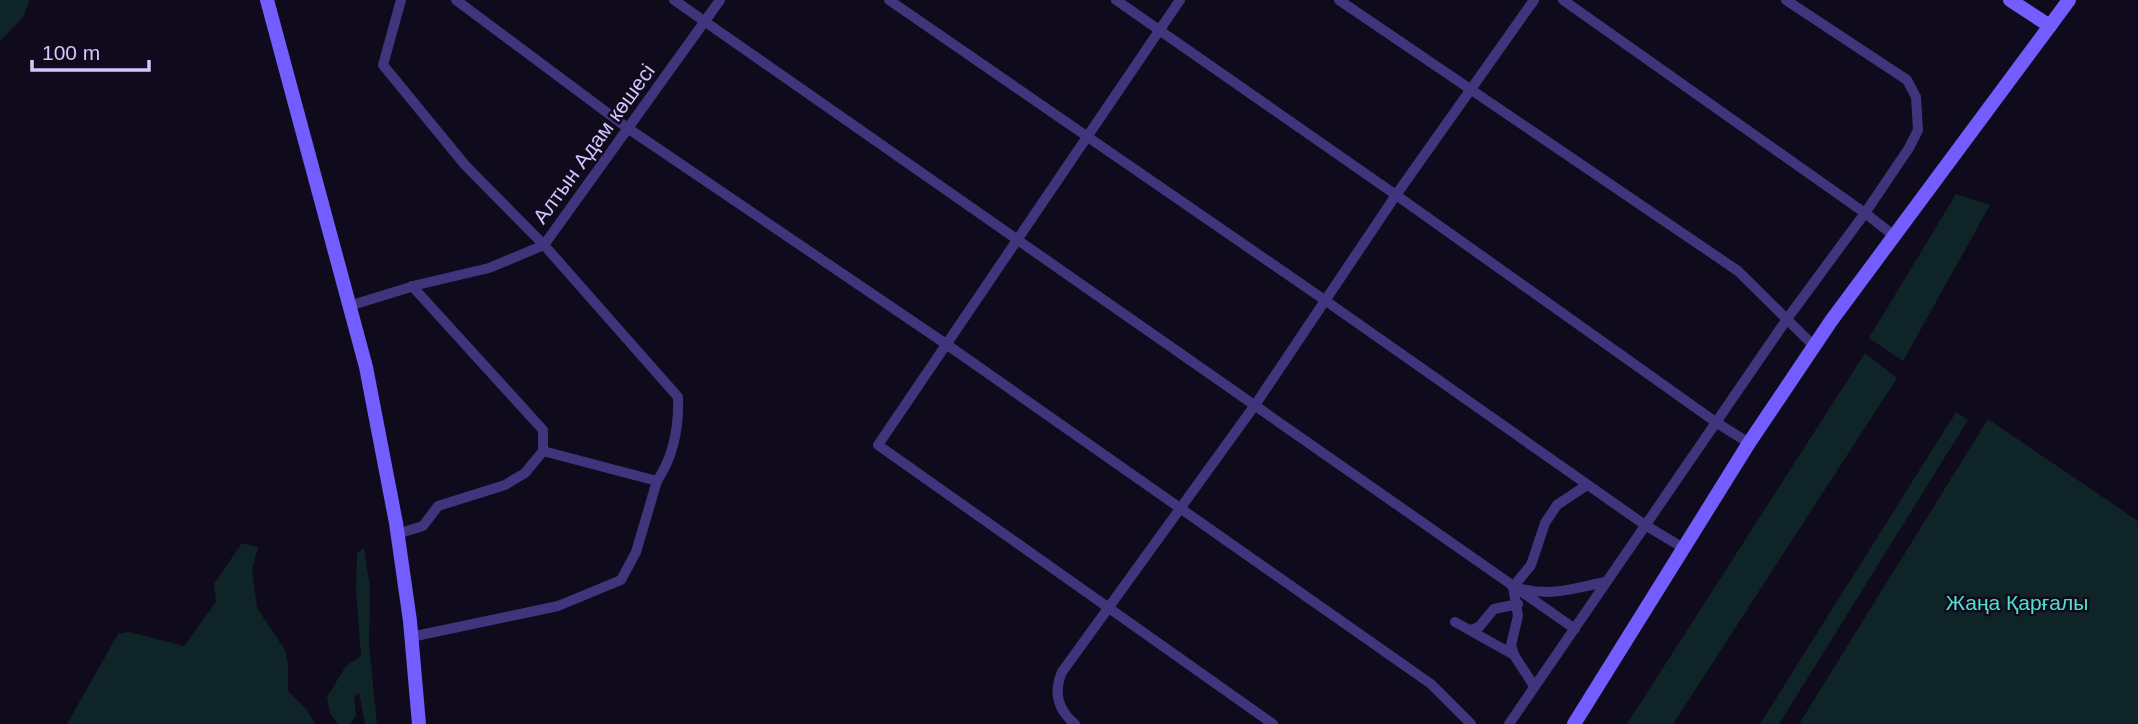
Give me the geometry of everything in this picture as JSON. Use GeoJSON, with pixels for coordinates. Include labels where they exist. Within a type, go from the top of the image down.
{"type":"FeatureCollection","features":[{"type":"Feature","properties":{"kind":"main road"},"geometry":{"type":"LineString","coordinates":[[267,0],[366,367],[397,534],[419,724]]}},
{"type":"Feature","properties":{"kind":"main road"},"geometry":{"type":"LineString","coordinates":[[2010,0],[2050,26]]}},
{"type":"Feature","properties":{"kind":"main road"},"geometry":{"type":"LineString","coordinates":[[1574,724],[1749,443],[1831,321],[2069,0]]}},
{"type":"Feature","properties":{"kind":"street"},"geometry":{"type":"LineString","coordinates":[[401,0],[383,65],[465,165],[544,245],[678,397],[679,416],[667,465],[656,481],[636,552],[621,580],[558,606],[411,637]]}},
{"type":"Feature","properties":{"kind":"street"},"geometry":{"type":"LineString","coordinates":[[456,0],[629,129],[946,344],[1431,684],[1471,724]]}},
{"type":"Feature","properties":{"kind":"street"},"geometry":{"type":"LineString","coordinates":[[674,0],[1574,629]]}},
{"type":"Feature","properties":{"kind":"street","name":"Алтын Адам көшесі"},"geometry":{"type":"LineString","coordinates":[[349,306],[412,286],[489,268],[544,245],[720,0]]}},
{"type":"Feature","properties":{"kind":"street"},"geometry":{"type":"LineString","coordinates":[[889,0],[1326,301],[1587,485],[1685,549]]}},
{"type":"Feature","properties":{"kind":"street"},"geometry":{"type":"LineString","coordinates":[[1116,0],[1749,443]]}},
{"type":"Feature","properties":{"kind":"street"},"geometry":{"type":"LineString","coordinates":[[1180,0],[878,445],[1273,724]]}},
{"type":"Feature","properties":{"kind":"street"},"geometry":{"type":"LineString","coordinates":[[1339,0],[1738,271],[1815,347]]}},
{"type":"Feature","properties":{"kind":"street"},"geometry":{"type":"LineString","coordinates":[[1075,724],[1066,716],[1058,700],[1058,683],[1062,672],[1255,405],[1396,195],[1534,0]]}},
{"type":"Feature","properties":{"kind":"street"},"geometry":{"type":"LineString","coordinates":[[1563,0],[1865,213],[1893,236]]}},
{"type":"Feature","properties":{"kind":"street"},"geometry":{"type":"LineString","coordinates":[[1509,724],[1787,319],[1865,213],[1909,148],[1918,130],[1916,97],[1907,80],[1786,0]]}},
{"type":"Feature","properties":{"kind":"street"},"geometry":{"type":"LineString","coordinates":[[397,534],[423,526],[438,506],[505,485],[525,473],[543,451],[543,430],[412,286]]}},
{"type":"Feature","properties":{"kind":"street"},"geometry":{"type":"LineString","coordinates":[[543,451],[656,481]]}},
{"type":"Feature","properties":{"kind":"street"},"geometry":{"type":"LineString","coordinates":[[1513,587],[1531,565],[1545,523],[1551,514],[1557,506],[1587,485]]}},
{"type":"Feature","properties":{"kind":"street"},"geometry":{"type":"LineString","coordinates":[[1513,587],[1538,593],[1558,593],[1605,582]]}},
{"type":"Feature","properties":{"kind":"street"},"geometry":{"type":"LineString","coordinates":[[1513,587],[1518,616],[1511,645],[1514,655],[1534,686]]}},
{"type":"Feature","properties":{"kind":"street"},"geometry":{"type":"LineString","coordinates":[[1470,631],[1479,627],[1494,609],[1518,604]]}},
{"type":"Feature","properties":{"kind":"street"},"geometry":{"type":"LineString","coordinates":[[1455,622],[1514,655]]}},
{"type":"Feature","properties":{"kind":"green space"},"geometry":{"type":"Polygon","coordinates":[[[0,0],[30,0],[23,17],[0,41],[0,0]]]}},
{"type":"Feature","properties":{"kind":"green space"},"geometry":{"type":"Polygon","coordinates":[[[1956,194],[1990,205],[1903,361],[1869,338],[1956,194]]]}},
{"type":"Feature","properties":{"kind":"green space"},"geometry":{"type":"Polygon","coordinates":[[[1865,353],[1897,378],[1673,724],[1627,724],[1865,353]]]}},
{"type":"Feature","properties":{"kind":"green space"},"geometry":{"type":"Polygon","coordinates":[[[1956,412],[1968,420],[1779,724],[1760,724],[1956,412]]]}},
{"type":"Feature","properties":{"kind":"green space","name":"Жаңа Қарғалы"},"geometry":{"type":"Polygon","coordinates":[[[1988,419],[2138,521],[2138,724],[1799,724],[1988,419]]]}},
{"type":"Feature","properties":{"kind":"green space"},"geometry":{"type":"Polygon","coordinates":[[[242,543],[258,547],[252,571],[257,608],[285,650],[288,691],[307,710],[315,724],[67,724],[118,634],[129,632],[184,646],[216,602],[214,584],[242,543]]]}},
{"type":"Feature","properties":{"kind":"green space"},"geometry":{"type":"Polygon","coordinates":[[[364,548],[370,588],[369,645],[377,724],[365,724],[359,693],[354,696],[356,716],[350,724],[338,724],[330,713],[327,697],[346,666],[361,656],[356,588],[357,553],[364,548]]]}}]}
